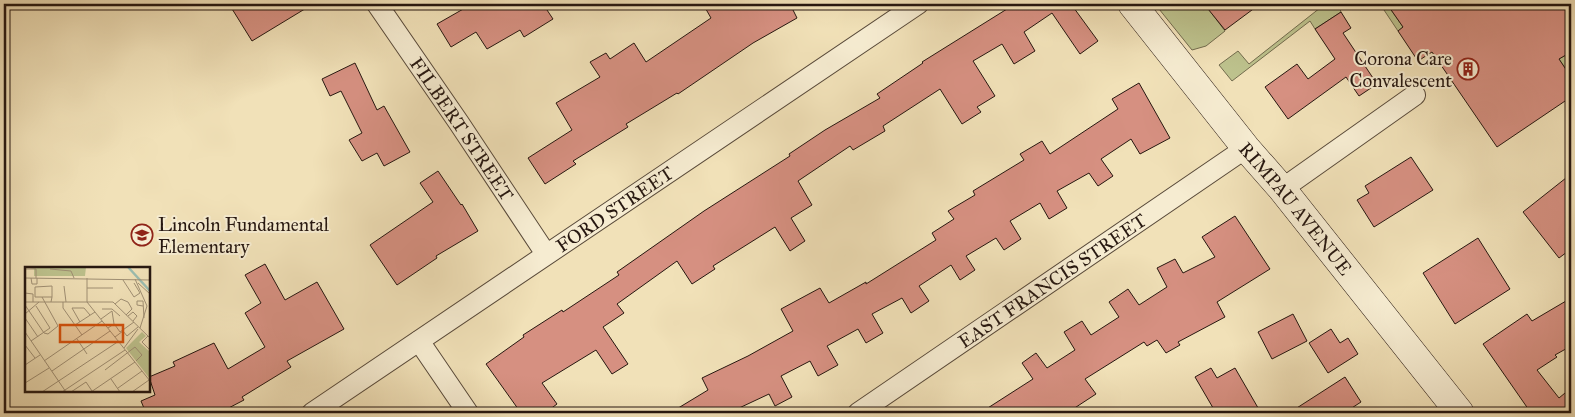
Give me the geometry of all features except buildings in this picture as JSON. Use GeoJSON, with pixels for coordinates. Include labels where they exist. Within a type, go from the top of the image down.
{"type":"FeatureCollection","features":[{"type":"Feature","properties":{"kind":"main road","name":"RIMPAU AVENUE"},"geometry":{"type":"LineString","coordinates":[[1132,4],[1246,148],[1282,189],[1453,411]]}},
{"type":"Feature","properties":{"kind":"street","name":"FILBERT STREET"},"geometry":{"type":"LineString","coordinates":[[377,4],[546,254]]}},
{"type":"Feature","properties":{"kind":"street","name":"FORD STREET"},"geometry":{"type":"LineString","coordinates":[[312,413],[918,4]]}},
{"type":"Feature","properties":{"kind":"street"},"geometry":{"type":"LineString","coordinates":[[1282,189],[1415,95]]}},
{"type":"Feature","properties":{"kind":"street","name":"EAST FRANCIS STREET"},"geometry":{"type":"LineString","coordinates":[[858,413],[1246,148]]}},
{"type":"Feature","properties":{"kind":"street"},"geometry":{"type":"LineString","coordinates":[[419,341],[468,413]]}},
{"type":"Feature","properties":{"kind":"green space"},"geometry":{"type":"Polygon","coordinates":[[[1155,4],[1197,4],[1203,10],[1207,7],[1225,31],[1206,46],[1192,50],[1155,4]]]}},
{"type":"Feature","properties":{"kind":"green space"},"geometry":{"type":"Polygon","coordinates":[[[1325,4],[1346,4],[1340,9],[1341,12],[1315,29],[1310,21],[1232,81],[1219,65],[1238,51],[1249,64],[1325,4]]]}},
{"type":"Feature","properties":{"kind":"green space"},"geometry":{"type":"Polygon","coordinates":[[[1380,4],[1387,4],[1403,27],[1398,31],[1380,4]]]}},
{"type":"Feature","properties":{"kind":"green space"},"geometry":{"type":"Polygon","coordinates":[[[1571,52],[1571,77],[1559,59],[1571,52]]]}},
{"type":"Feature","properties":{"kind":"place","name":"Corona Care Convalescent"},"geometry":{"type":"Point","coordinates":[1468,69]}},
{"type":"Feature","properties":{"kind":"place","name":"Lincoln Fundamental Elementary"},"geometry":{"type":"Point","coordinates":[142,235]}}]}
